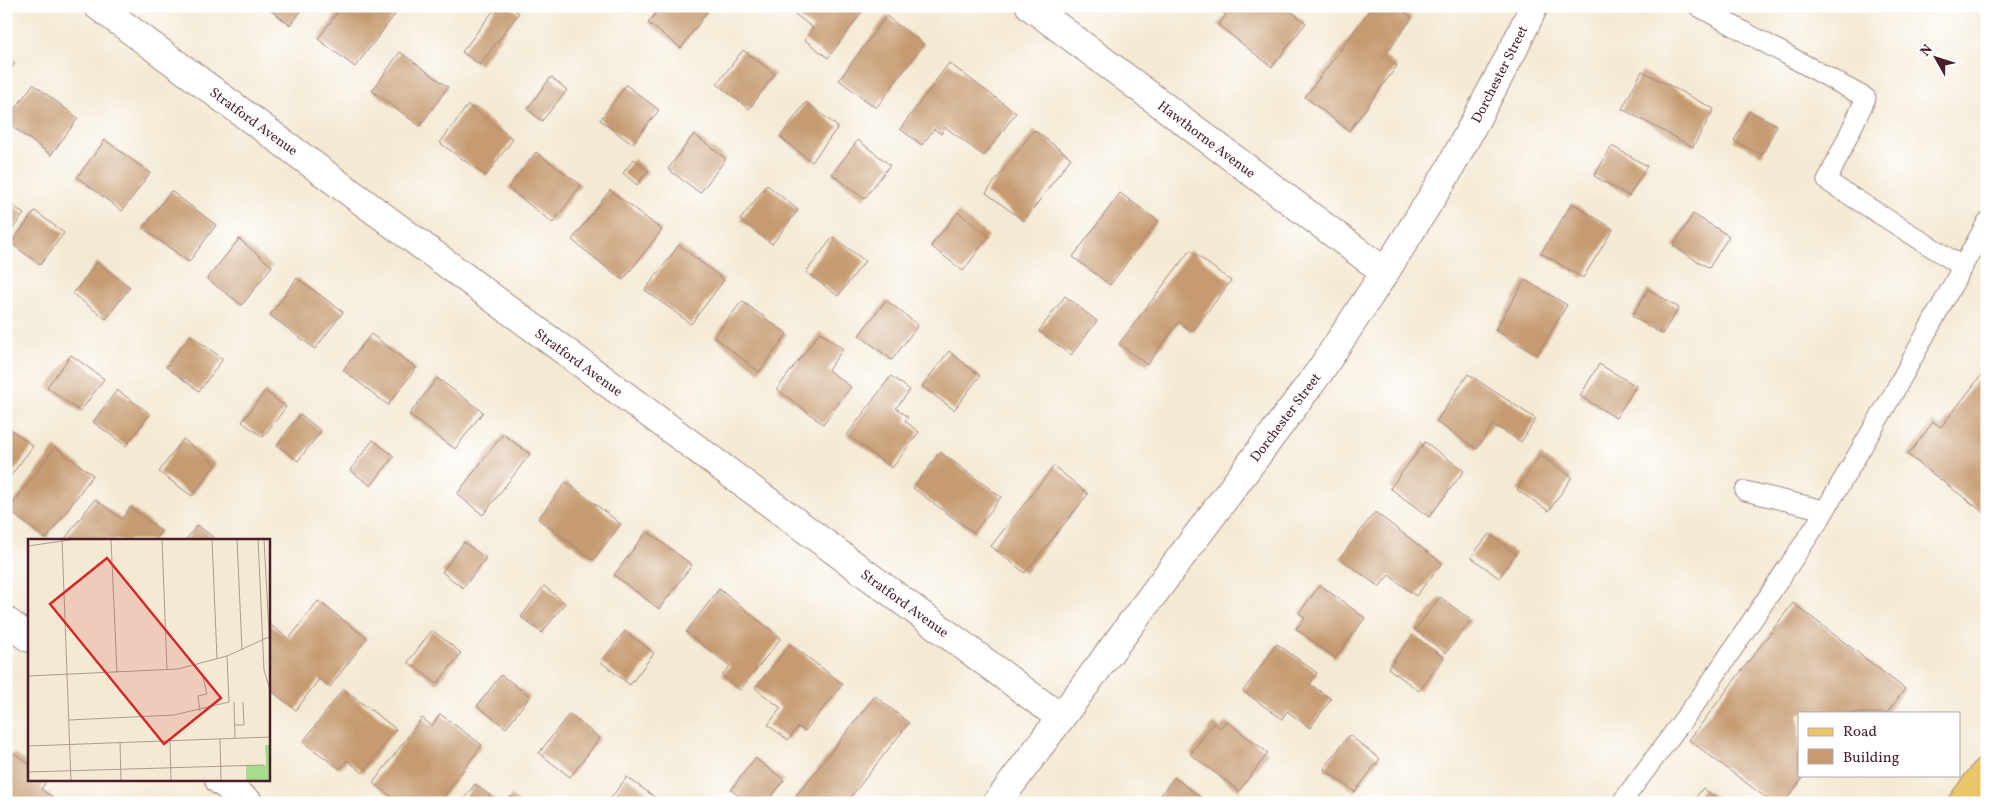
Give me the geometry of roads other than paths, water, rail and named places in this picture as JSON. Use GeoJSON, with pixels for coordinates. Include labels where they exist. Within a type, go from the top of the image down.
{"type":"FeatureCollection","features":[{"type":"Feature","properties":{"kind":"main road"},"geometry":{"type":"LineString","coordinates":[[1962,803],[1987,770]]}},
{"type":"Feature","properties":{"kind":"street","name":"Stratford Avenue"},"geometry":{"type":"LineString","coordinates":[[98,6],[1061,718]]}},
{"type":"Feature","properties":{"kind":"street","name":"Hawthorne Avenue"},"geometry":{"type":"LineString","coordinates":[[1030,6],[1385,272]]}},
{"type":"Feature","properties":{"kind":"street","name":"Dorchester Street"},"geometry":{"type":"LineString","coordinates":[[997,803],[1320,371],[1449,170],[1514,48],[1534,6]]}},
{"type":"Feature","properties":{"kind":"street"},"geometry":{"type":"LineString","coordinates":[[6,621],[28,637]]}},
{"type":"Feature","properties":{"kind":"street"},"geometry":{"type":"LineString","coordinates":[[222,782],[249,803]]}},
{"type":"Feature","properties":{"kind":"lane"},"geometry":{"type":"LineString","coordinates":[[1699,7],[1866,98],[1827,181],[1963,267]]}},
{"type":"Feature","properties":{"kind":"lane"},"geometry":{"type":"LineString","coordinates":[[1621,803],[1704,692],[1824,510],[1893,394],[1987,222]]}},
{"type":"Feature","properties":{"kind":"lane"},"geometry":{"type":"LineString","coordinates":[[1745,491],[1824,510]]}}]}
